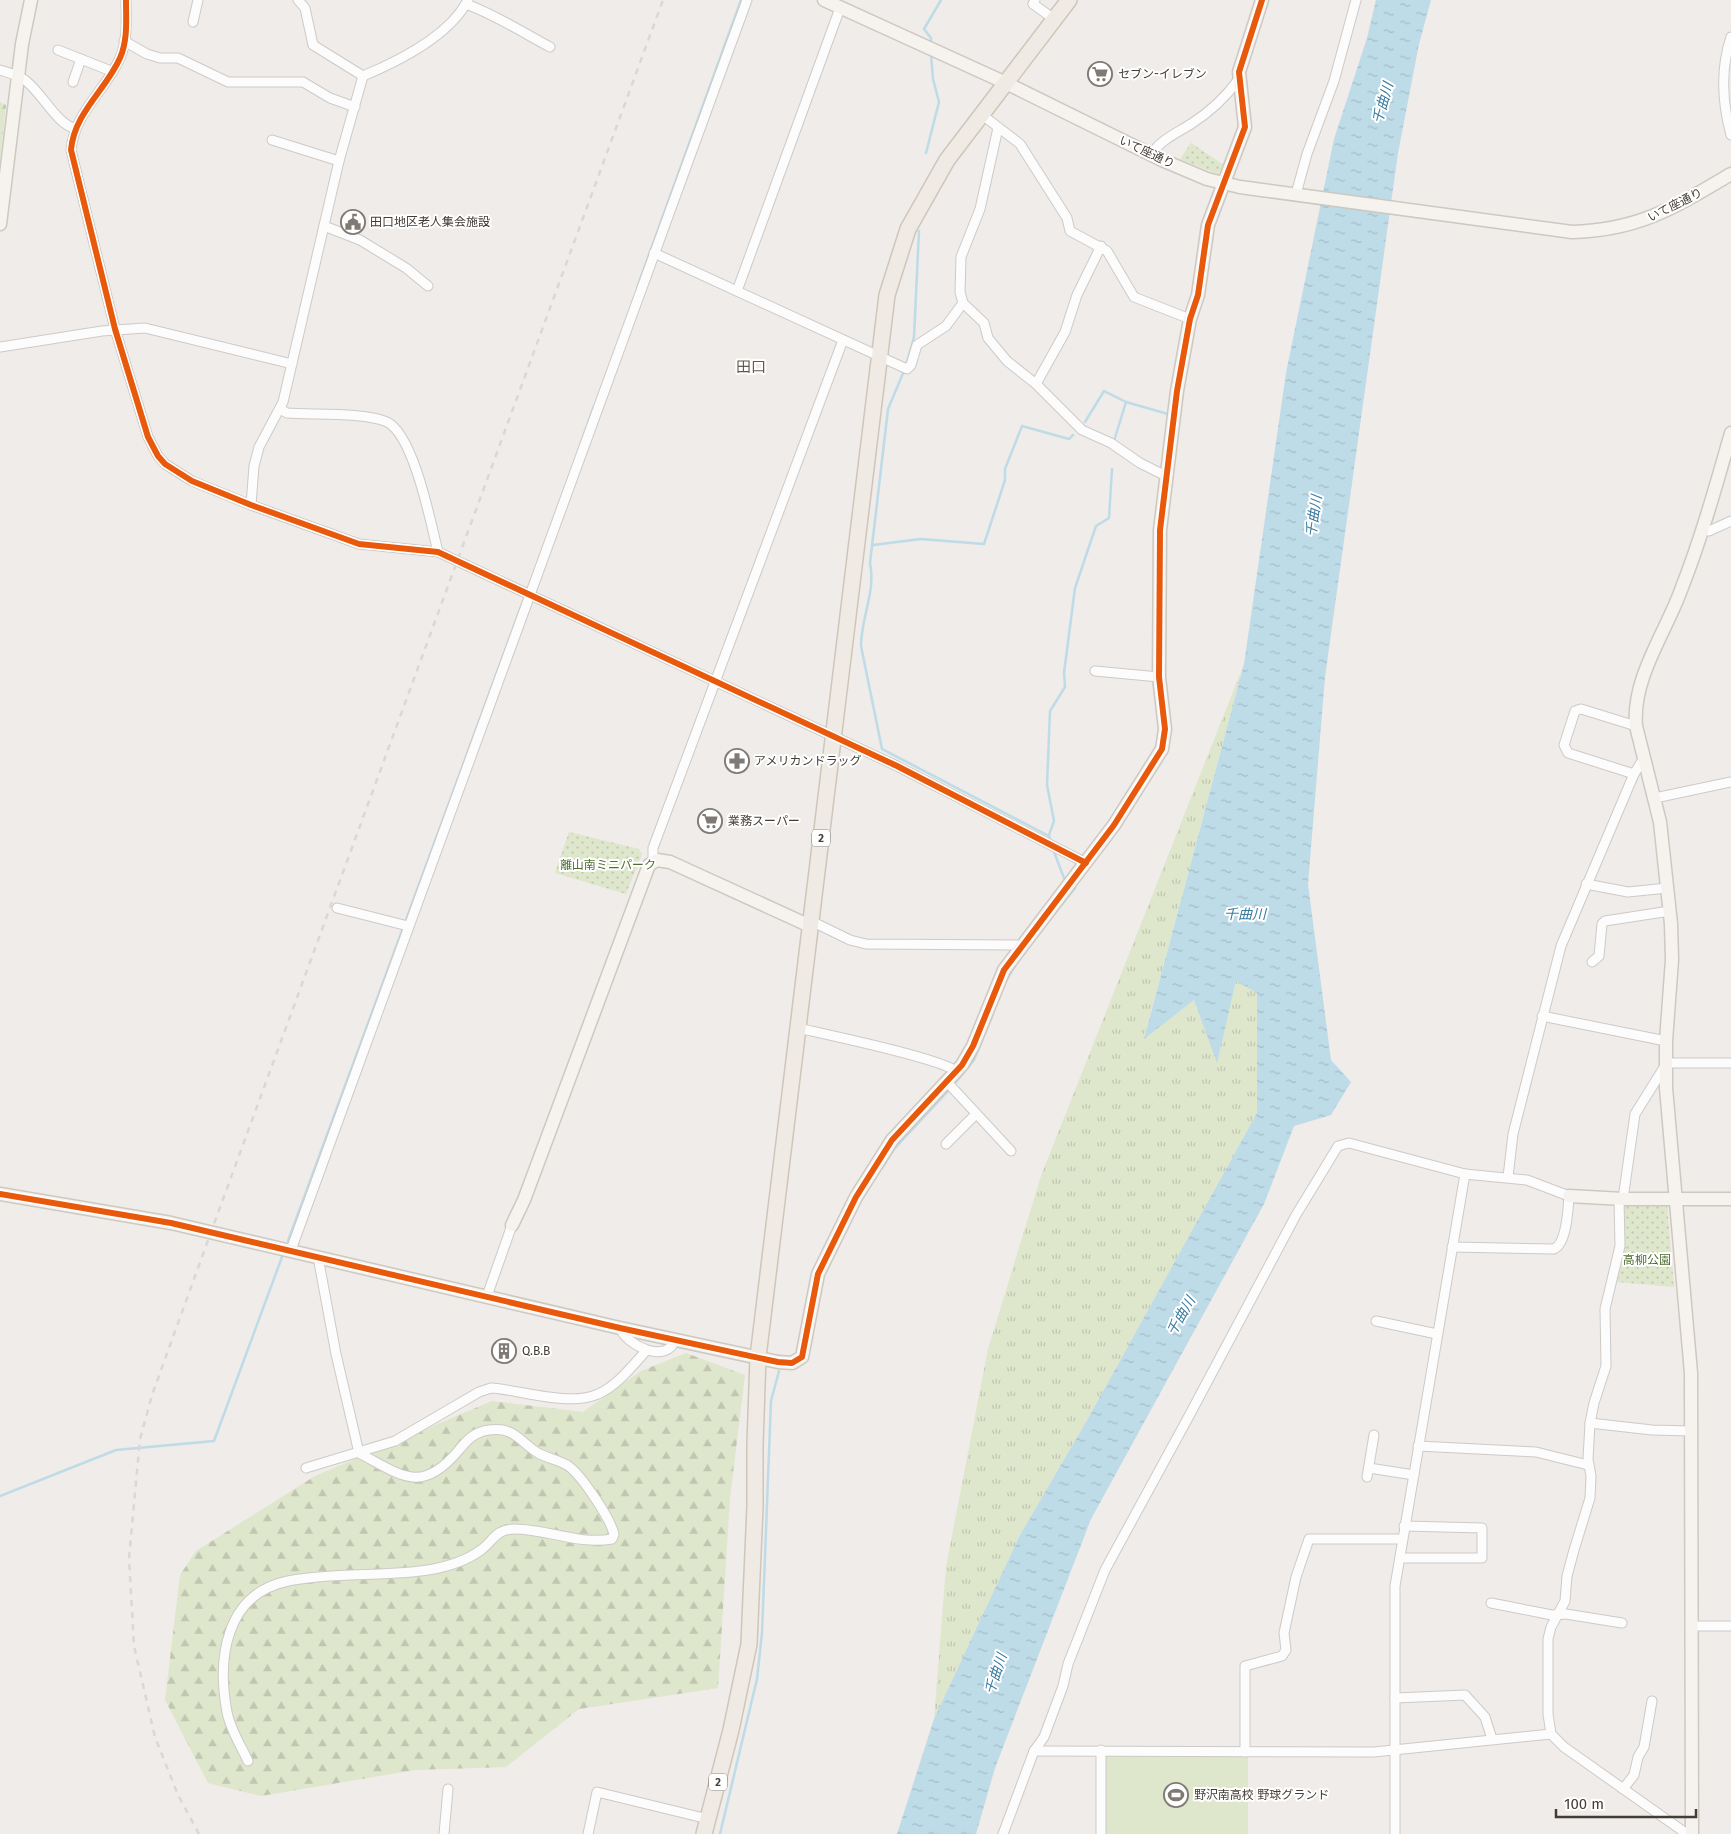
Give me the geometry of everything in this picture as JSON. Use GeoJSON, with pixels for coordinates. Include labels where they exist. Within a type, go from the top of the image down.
{"type":"FeatureCollection","features":[{"type":"Feature","properties":{"kind":"main road","name":"2"},"geometry":{"type":"LineString","coordinates":[[704,1834],[731,1730],[749,1644],[755,1507],[758,1358],[887,295],[908,230],[947,160],[1069,0]]}},
{"type":"Feature","properties":{"kind":"street"},"geometry":{"type":"LineString","coordinates":[[0,224],[3,174],[31,0]]}},
{"type":"Feature","properties":{"kind":"street"},"geometry":{"type":"LineString","coordinates":[[126,0],[124,41],[120,58],[74,128],[71,150],[115,329],[137,404],[158,456],[182,476],[251,506],[359,544],[438,552],[921,778],[1086,863]]}},
{"type":"Feature","properties":{"kind":"street"},"geometry":{"type":"LineString","coordinates":[[193,22],[198,0]]}},
{"type":"Feature","properties":{"kind":"street"},"geometry":{"type":"LineString","coordinates":[[298,0],[305,8],[313,44],[363,76]]}},
{"type":"Feature","properties":{"kind":"street"},"geometry":{"type":"LineString","coordinates":[[291,1250],[405,926],[530,595],[747,0]]}},
{"type":"Feature","properties":{"kind":"street","name":"いて座通り"},"geometry":{"type":"LineString","coordinates":[[824,0],[1006,82],[1151,155],[1222,183],[1572,232],[1612,230],[1647,220],[1731,174]]}},
{"type":"Feature","properties":{"kind":"street"},"geometry":{"type":"LineString","coordinates":[[1035,0],[1034,4],[1054,19]]}},
{"type":"Feature","properties":{"kind":"street"},"geometry":{"type":"LineString","coordinates":[[0,1194],[153,1219],[620,1328],[758,1358],[792,1363],[802,1357],[818,1274],[856,1197],[892,1140],[957,1072],[973,1046],[1004,970],[1114,825],[1162,749],[1165,729],[1159,677],[1160,530],[1179,376],[1190,319],[1198,295],[1208,225],[1222,183],[1245,127],[1238,72],[1262,0]]}},
{"type":"Feature","properties":{"kind":"street"},"geometry":{"type":"LineString","coordinates":[[1301,194],[1307,154],[1334,81],[1356,0]]}},
{"type":"Feature","properties":{"kind":"street"},"geometry":{"type":"LineString","coordinates":[[251,506],[254,466],[266,431],[280,409],[339,161],[363,76],[431,40],[458,18],[467,2],[498,16],[510,26],[550,46]]}},
{"type":"Feature","properties":{"kind":"street"},"geometry":{"type":"LineString","coordinates":[[737,290],[840,8]]}},
{"type":"Feature","properties":{"kind":"street"},"geometry":{"type":"LineString","coordinates":[[1731,37],[1726,57],[1723,86],[1731,135]]}},
{"type":"Feature","properties":{"kind":"street"},"geometry":{"type":"LineString","coordinates":[[124,41],[147,54],[160,58],[178,58],[228,82],[303,82],[330,98],[355,107]]}},
{"type":"Feature","properties":{"kind":"street"},"geometry":{"type":"LineString","coordinates":[[58,50],[111,71]]}},
{"type":"Feature","properties":{"kind":"street"},"geometry":{"type":"LineString","coordinates":[[73,82],[81,59]]}},
{"type":"Feature","properties":{"kind":"street"},"geometry":{"type":"LineString","coordinates":[[0,70],[18,76],[28,82],[65,124],[74,128]]}},
{"type":"Feature","properties":{"kind":"street"},"geometry":{"type":"LineString","coordinates":[[1151,155],[1159,144],[1193,123],[1229,94],[1238,80]]}},
{"type":"Feature","properties":{"kind":"street"},"geometry":{"type":"LineString","coordinates":[[981,114],[1020,144],[1067,218],[1070,230],[1101,246],[1111,258],[1134,297],[1190,319]]}},
{"type":"Feature","properties":{"kind":"street"},"geometry":{"type":"LineString","coordinates":[[998,128],[980,210],[961,257],[960,292],[963,303],[984,323],[988,338],[1007,361],[1036,384],[1082,430],[1111,443],[1140,463],[1166,476]]}},
{"type":"Feature","properties":{"kind":"street"},"geometry":{"type":"LineString","coordinates":[[272,140],[339,161]]}},
{"type":"Feature","properties":{"kind":"street"},"geometry":{"type":"LineString","coordinates":[[324,226],[360,240],[406,268],[428,286]]}},
{"type":"Feature","properties":{"kind":"street"},"geometry":{"type":"LineString","coordinates":[[1036,384],[1064,332],[1077,294],[1101,246]]}},
{"type":"Feature","properties":{"kind":"street"},"geometry":{"type":"LineString","coordinates":[[654,254],[737,290],[905,369],[911,365],[917,345],[946,326],[963,303]]}},
{"type":"Feature","properties":{"kind":"street"},"geometry":{"type":"LineString","coordinates":[[0,347],[115,329],[153,329],[292,364]]}},
{"type":"Feature","properties":{"kind":"street"},"geometry":{"type":"LineString","coordinates":[[487,1296],[646,869],[653,861],[653,848],[842,340]]}},
{"type":"Feature","properties":{"kind":"street"},"geometry":{"type":"LineString","coordinates":[[280,409],[287,413],[366,418],[388,422],[394,427],[410,454],[416,471],[438,552]]}},
{"type":"Feature","properties":{"kind":"street"},"geometry":{"type":"LineString","coordinates":[[1692,1834],[1690,1363],[1665,1066],[1672,960],[1670,911],[1655,798],[1636,726],[1635,707],[1638,691],[1671,616],[1702,528],[1731,433]]}},
{"type":"Feature","properties":{"kind":"street"},"geometry":{"type":"LineString","coordinates":[[1702,528],[1709,531],[1731,521]]}},
{"type":"Feature","properties":{"kind":"street"},"geometry":{"type":"LineString","coordinates":[[1094,671],[1159,677]]}},
{"type":"Feature","properties":{"kind":"street"},"geometry":{"type":"LineString","coordinates":[[1634,774],[1568,753],[1564,745],[1575,711],[1581,709],[1636,726]]}},
{"type":"Feature","properties":{"kind":"street"},"geometry":{"type":"LineString","coordinates":[[1508,1176],[1511,1139],[1561,946],[1634,774],[1644,758]]}},
{"type":"Feature","properties":{"kind":"street"},"geometry":{"type":"LineString","coordinates":[[1655,798],[1731,782]]}},
{"type":"Feature","properties":{"kind":"street"},"geometry":{"type":"LineString","coordinates":[[653,861],[670,862],[810,924],[850,940],[866,944],[1022,946]]}},
{"type":"Feature","properties":{"kind":"street"},"geometry":{"type":"LineString","coordinates":[[1586,884],[1628,892],[1667,888]]}},
{"type":"Feature","properties":{"kind":"street"},"geometry":{"type":"LineString","coordinates":[[338,908],[405,926]]}},
{"type":"Feature","properties":{"kind":"street"},"geometry":{"type":"LineString","coordinates":[[1592,962],[1599,956],[1602,924],[1605,921],[1670,911]]}},
{"type":"Feature","properties":{"kind":"street"},"geometry":{"type":"LineString","coordinates":[[1542,1016],[1586,1023],[1666,1041]]}},
{"type":"Feature","properties":{"kind":"street"},"geometry":{"type":"LineString","coordinates":[[798,1028],[952,1067],[957,1072]]}},
{"type":"Feature","properties":{"kind":"street"},"geometry":{"type":"LineString","coordinates":[[1687,1834],[1564,1747],[1551,1734],[1548,1714],[1548,1639],[1554,1620],[1560,1614],[1565,1601],[1574,1550],[1590,1498],[1591,1476],[1588,1466],[1590,1423],[1594,1403],[1606,1366],[1605,1308],[1620,1246],[1621,1199],[1635,1114],[1665,1066],[1671,1063],[1731,1063]]}},
{"type":"Feature","properties":{"kind":"street"},"geometry":{"type":"LineString","coordinates":[[947,1082],[1011,1151]]}},
{"type":"Feature","properties":{"kind":"street"},"geometry":{"type":"LineString","coordinates":[[946,1144],[976,1114]]}},
{"type":"Feature","properties":{"kind":"street"},"geometry":{"type":"LineString","coordinates":[[1003,1834],[1034,1751],[1044,1737],[1063,1686],[1068,1664],[1105,1570],[1296,1215],[1338,1146],[1349,1143],[1465,1174],[1508,1176],[1527,1180],[1569,1196],[1621,1199],[1731,1199]]}},
{"type":"Feature","properties":{"kind":"street"},"geometry":{"type":"LineString","coordinates":[[1394,1834],[1395,1586],[1465,1174]]}},
{"type":"Feature","properties":{"kind":"street"},"geometry":{"type":"LineString","coordinates":[[1452,1247],[1554,1249],[1560,1244],[1566,1221],[1569,1196]]}},
{"type":"Feature","properties":{"kind":"street"},"geometry":{"type":"LineString","coordinates":[[248,1761],[227,1713],[225,1653],[228,1632],[240,1609],[261,1592],[286,1582],[312,1578],[429,1570],[464,1560],[482,1549],[497,1533],[505,1530],[540,1532],[577,1540],[603,1541],[612,1539],[614,1534],[589,1488],[576,1474],[567,1465],[538,1453],[515,1433],[492,1429],[480,1432],[469,1438],[441,1470],[432,1475],[412,1477],[391,1470],[359,1453],[336,1354],[318,1257]]}},
{"type":"Feature","properties":{"kind":"street"},"geometry":{"type":"LineString","coordinates":[[1376,1321],[1437,1334]]}},
{"type":"Feature","properties":{"kind":"street"},"geometry":{"type":"LineString","coordinates":[[620,1328],[628,1340],[646,1351],[668,1350],[673,1346],[675,1339]]}},
{"type":"Feature","properties":{"kind":"street"},"geometry":{"type":"LineString","coordinates":[[306,1468],[395,1441],[479,1392],[491,1388],[569,1398],[589,1398],[612,1385],[646,1351]]}},
{"type":"Feature","properties":{"kind":"street"},"geometry":{"type":"LineString","coordinates":[[1590,1423],[1652,1430],[1691,1431]]}},
{"type":"Feature","properties":{"kind":"street"},"geometry":{"type":"LineString","coordinates":[[1367,1477],[1374,1435]]}},
{"type":"Feature","properties":{"kind":"street"},"geometry":{"type":"LineString","coordinates":[[1418,1446],[1536,1452],[1588,1466]]}},
{"type":"Feature","properties":{"kind":"street"},"geometry":{"type":"LineString","coordinates":[[1369,1468],[1414,1475]]}},
{"type":"Feature","properties":{"kind":"street"},"geometry":{"type":"LineString","coordinates":[[1400,1558],[1482,1558],[1482,1528],[1404,1526]]}},
{"type":"Feature","properties":{"kind":"street"},"geometry":{"type":"LineString","coordinates":[[1245,1752],[1245,1666],[1284,1653],[1287,1646],[1284,1633],[1296,1578],[1309,1539],[1402,1539]]}},
{"type":"Feature","properties":{"kind":"street"},"geometry":{"type":"LineString","coordinates":[[1491,1602],[1552,1615],[1560,1614],[1622,1623]]}},
{"type":"Feature","properties":{"kind":"street"},"geometry":{"type":"LineString","coordinates":[[1691,1626],[1731,1626]]}},
{"type":"Feature","properties":{"kind":"street"},"geometry":{"type":"LineString","coordinates":[[1395,1698],[1464,1695],[1485,1717],[1492,1739]]}},
{"type":"Feature","properties":{"kind":"street"},"geometry":{"type":"LineString","coordinates":[[1623,1789],[1634,1775],[1638,1757],[1644,1747],[1652,1700]]}},
{"type":"Feature","properties":{"kind":"street"},"geometry":{"type":"LineString","coordinates":[[1034,1751],[1395,1751],[1551,1734]]}},
{"type":"Feature","properties":{"kind":"street"},"geometry":{"type":"LineString","coordinates":[[1101,1750],[1101,1834]]}},
{"type":"Feature","properties":{"kind":"street"},"geometry":{"type":"LineString","coordinates":[[444,1834],[448,1789]]}},
{"type":"Feature","properties":{"kind":"street"},"geometry":{"type":"LineString","coordinates":[[588,1834],[597,1792],[708,1819]]}},
{"type":"Feature","properties":{"kind":"green space"},"geometry":{"type":"Polygon","coordinates":[[[0,102],[6,105],[0,161],[0,102]]]}},
{"type":"Feature","properties":{"kind":"green space"},"geometry":{"type":"Polygon","coordinates":[[[1191,143],[1224,165],[1218,174],[1180,159],[1191,143]]]}},
{"type":"Feature","properties":{"kind":"green space"},"geometry":{"type":"Polygon","coordinates":[[[1244,664],[1144,1038],[1194,1000],[1217,1062],[1236,980],[1257,993],[1257,1113],[1090,1415],[1020,1535],[934,1719],[946,1567],[988,1349],[1041,1176],[1244,664]]]}},
{"type":"Feature","properties":{"kind":"green space","name":"離山南ミニパーク"},"geometry":{"type":"Polygon","coordinates":[[[569,832],[639,849],[642,854],[626,894],[555,873],[569,832]]]}},
{"type":"Feature","properties":{"kind":"green space","name":"高柳公園"},"geometry":{"type":"Polygon","coordinates":[[[1624,1204],[1667,1204],[1674,1287],[1617,1282],[1625,1247],[1624,1204]]]}},
{"type":"Feature","properties":{"kind":"green space"},"geometry":{"type":"Polygon","coordinates":[[[686,1353],[745,1375],[730,1498],[718,1688],[579,1709],[506,1767],[415,1770],[261,1796],[208,1783],[165,1700],[180,1575],[196,1551],[315,1476],[492,1401],[583,1412],[641,1371],[686,1353]]]}},
{"type":"Feature","properties":{"kind":"green space","name":"野沢南高校 野球グランド"},"geometry":{"type":"Polygon","coordinates":[[[1104,1756],[1248,1756],[1248,1834],[1104,1834],[1104,1756]]]}},
{"type":"Feature","properties":{"kind":"water","name":"千曲川"},"geometry":{"type":"Polygon","coordinates":[[[1376,0],[1431,0],[1419,44],[1398,153],[1325,677],[1308,884],[1331,1060],[1351,1082],[1331,1115],[1294,1126],[1264,1204],[1091,1519],[995,1768],[976,1834],[897,1834],[934,1719],[1020,1535],[1090,1415],[1257,1113],[1257,993],[1236,981],[1217,1063],[1194,1000],[1144,1039],[1244,664],[1286,373],[1334,139],[1367,38],[1376,0]]]}},
{"type":"Feature","properties":{"kind":"waterway"},"geometry":{"type":"LineString","coordinates":[[637,288],[741,0]]}},
{"type":"Feature","properties":{"kind":"waterway"},"geometry":{"type":"LineString","coordinates":[[931,44],[931,38],[924,29],[941,0]]}},
{"type":"Feature","properties":{"kind":"waterway"},"geometry":{"type":"LineString","coordinates":[[926,153],[939,102],[933,79],[931,54]]}},
{"type":"Feature","properties":{"kind":"waterway"},"geometry":{"type":"LineString","coordinates":[[906,366],[914,337],[919,231]]}},
{"type":"Feature","properties":{"kind":"waterway"},"geometry":{"type":"LineString","coordinates":[[904,371],[888,409],[870,563],[870,594],[863,625],[861,646],[882,749],[1049,836],[1051,842]]}},
{"type":"Feature","properties":{"kind":"waterway"},"geometry":{"type":"LineString","coordinates":[[1085,422],[1104,391],[1126,402]]}},
{"type":"Feature","properties":{"kind":"waterway"},"geometry":{"type":"LineString","coordinates":[[1114,441],[1126,402],[1168,414]]}},
{"type":"Feature","properties":{"kind":"waterway"},"geometry":{"type":"LineString","coordinates":[[581,443],[594,406]]}},
{"type":"Feature","properties":{"kind":"waterway"},"geometry":{"type":"LineString","coordinates":[[873,545],[921,539],[984,544],[1005,480],[1005,469],[1022,426],[1069,439],[1073,435]]}},
{"type":"Feature","properties":{"kind":"waterway"},"geometry":{"type":"LineString","coordinates":[[1049,835],[1054,821],[1047,785],[1050,711],[1065,687],[1064,673],[1075,588],[1096,526],[1109,518],[1112,469]]}},
{"type":"Feature","properties":{"kind":"waterway"},"geometry":{"type":"LineString","coordinates":[[288,1241],[525,596]]}},
{"type":"Feature","properties":{"kind":"waterway"},"geometry":{"type":"LineString","coordinates":[[1053,849],[1065,881]]}},
{"type":"Feature","properties":{"kind":"waterway"},"geometry":{"type":"LineString","coordinates":[[1040,932],[1075,888],[1073,887]]}},
{"type":"Feature","properties":{"kind":"waterway"},"geometry":{"type":"LineString","coordinates":[[1006,981],[1016,964]]}},
{"type":"Feature","properties":{"kind":"waterway"},"geometry":{"type":"LineString","coordinates":[[956,1082],[974,1060],[992,1016]]}},
{"type":"Feature","properties":{"kind":"waterway"},"geometry":{"type":"LineString","coordinates":[[882,1168],[894,1149],[949,1090]]}},
{"type":"Feature","properties":{"kind":"waterway"},"geometry":{"type":"LineString","coordinates":[[0,1496],[116,1450],[214,1441],[282,1257]]}},
{"type":"Feature","properties":{"kind":"waterway"},"geometry":{"type":"LineString","coordinates":[[720,1834],[757,1679],[762,1633],[771,1401],[779,1371]]}},
{"type":"Feature","properties":{"kind":"railway"},"geometry":{"type":"LineString","coordinates":[[199,1834],[178,1795],[155,1737],[134,1646],[129,1558],[140,1439],[152,1395],[211,1232],[663,0]]}},
{"type":"Feature","properties":{"kind":"cycle path"},"geometry":{"type":"LineString","coordinates":[[126,0],[126,29],[123,51],[114,70],[84,113],[73,137],[71,150],[115,329],[148,437],[158,456],[165,464],[192,481],[251,505],[359,544],[438,552],[897,766],[1086,863]]}},
{"type":"Feature","properties":{"kind":"cycle path"},"geometry":{"type":"LineString","coordinates":[[0,1194],[171,1223],[620,1328],[778,1362],[792,1363],[802,1357],[818,1274],[856,1197],[892,1140],[962,1065],[973,1046],[1004,970],[1114,825],[1162,749],[1165,729],[1159,677],[1160,530],[1177,391],[1190,319],[1198,295],[1208,225],[1245,127],[1239,72],[1262,0]]}},
{"type":"Feature","properties":{"kind":"place","name":"セブン-イレブン"},"geometry":{"type":"Point","coordinates":[1100,74]}},
{"type":"Feature","properties":{"kind":"place","name":"田口地区老人集会施設"},"geometry":{"type":"Point","coordinates":[353,222]}},
{"type":"Feature","properties":{"kind":"place","name":"アメリカンドラッグ"},"geometry":{"type":"Point","coordinates":[737,761]}},
{"type":"Feature","properties":{"kind":"place","name":"業務スーパー"},"geometry":{"type":"Point","coordinates":[710,821]}},
{"type":"Feature","properties":{"kind":"place","name":"Q.B.B"},"geometry":{"type":"Point","coordinates":[504,1351]}},
{"type":"Feature","properties":{"kind":"place","name":"野沢南高校 野球グランド"},"geometry":{"type":"Point","coordinates":[1176,1795]}},
{"type":"Feature","properties":{"kind":"district","name":"田口"},"geometry":{"type":"Point","coordinates":[751,367]}}]}
